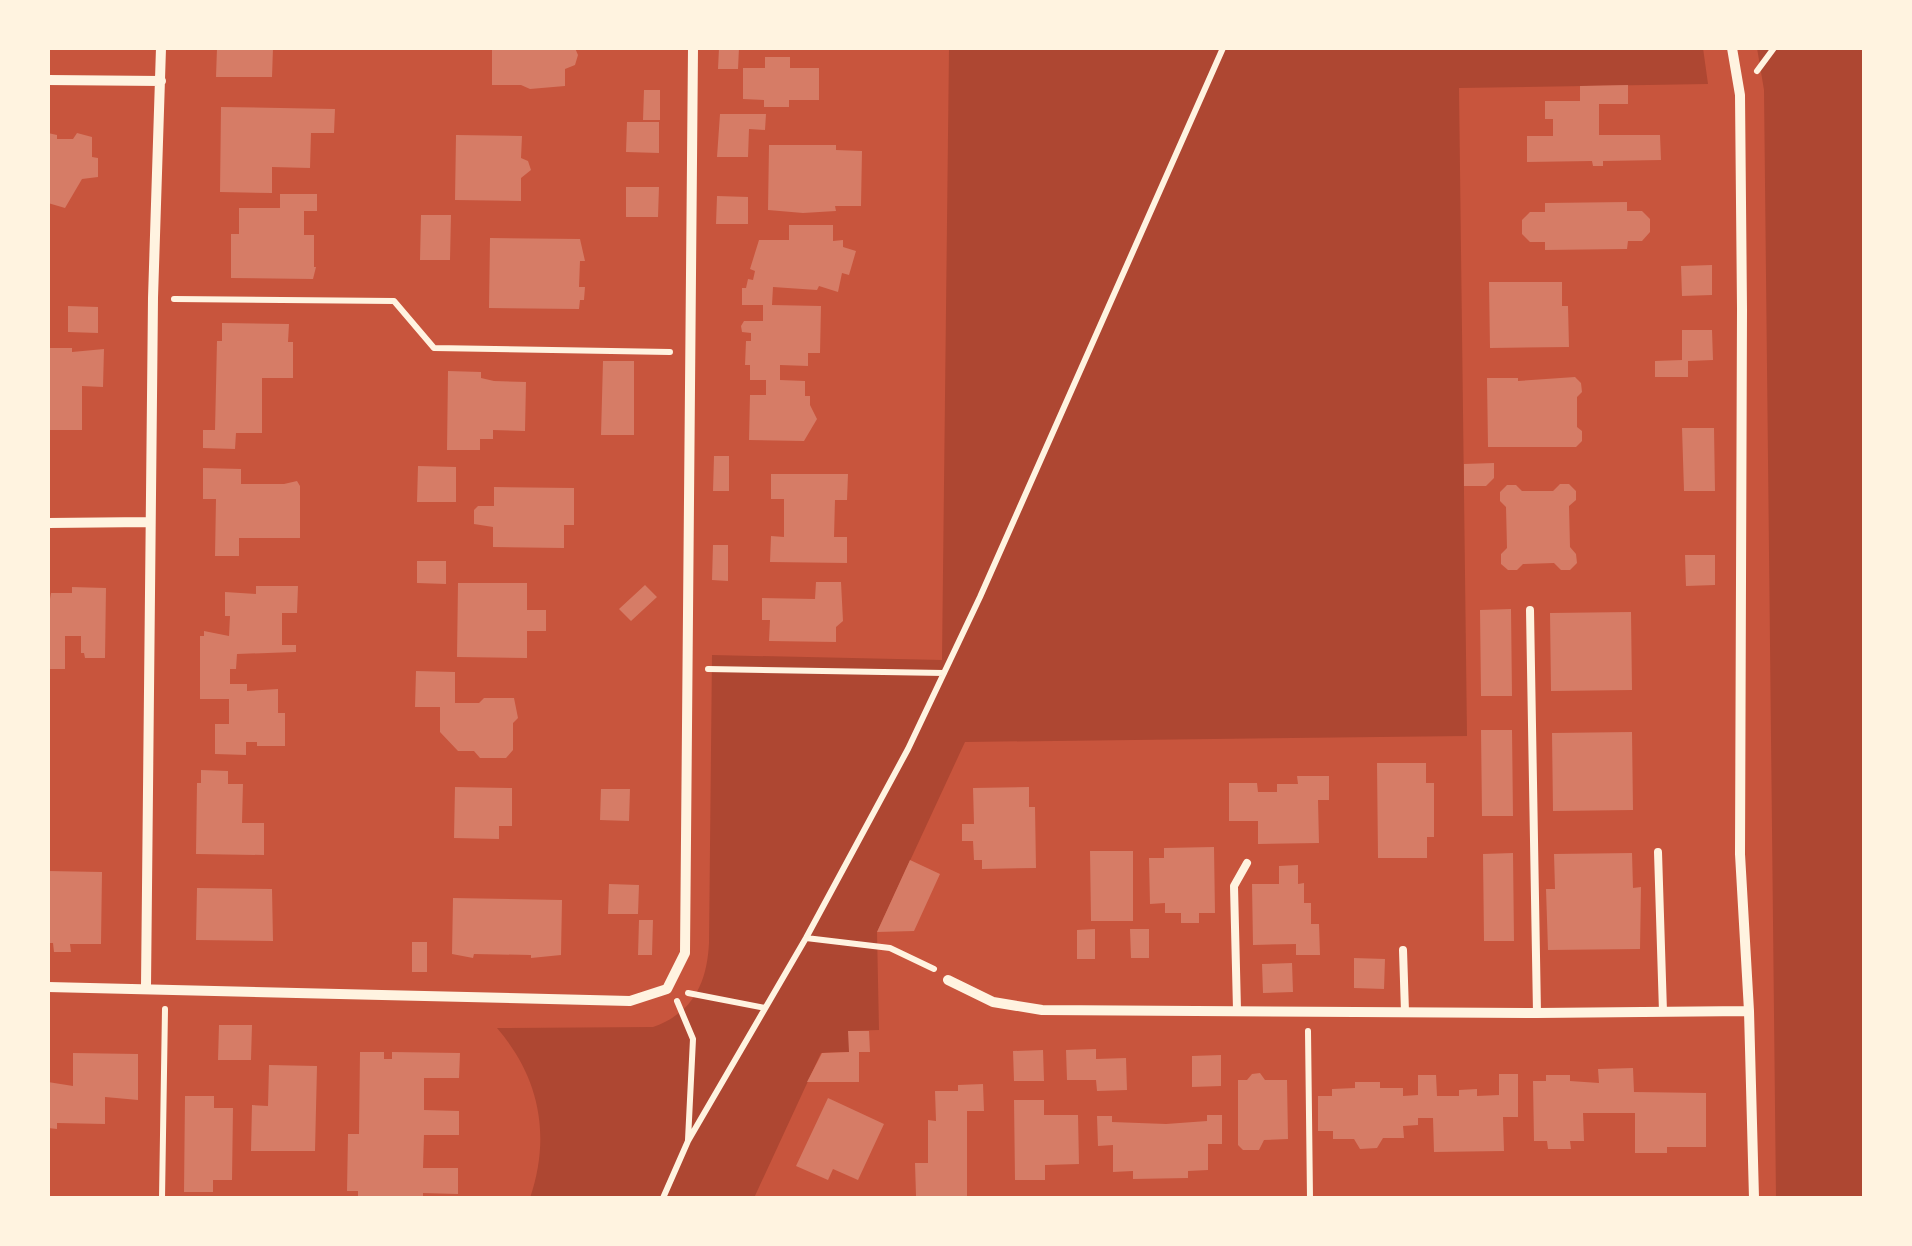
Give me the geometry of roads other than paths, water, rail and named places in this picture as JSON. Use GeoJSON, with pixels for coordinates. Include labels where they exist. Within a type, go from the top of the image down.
{"type":"FeatureCollection","features":[{"type":"Feature","properties":{"kind":"street"},"geometry":{"type":"LineString","coordinates":[[146,988],[153,298],[161,48]]}},
{"type":"Feature","properties":{"kind":"street"},"geometry":{"type":"LineString","coordinates":[[48,986],[630,1001],[667,989],[685,953],[693,48]]}},
{"type":"Feature","properties":{"kind":"street"},"geometry":{"type":"LineString","coordinates":[[1732,48],[1740,96],[1740,854],[1754,1198]]}},
{"type":"Feature","properties":{"kind":"street"},"geometry":{"type":"LineString","coordinates":[[48,80],[160,81]]}},
{"type":"Feature","properties":{"kind":"street"},"geometry":{"type":"LineString","coordinates":[[48,522],[150,522]]}},
{"type":"Feature","properties":{"kind":"street"},"geometry":{"type":"LineString","coordinates":[[948,980],[994,1002],[1042,1010],[1537,1014],[1749,1011]]}},
{"type":"Feature","properties":{"kind":"lane"},"geometry":{"type":"LineString","coordinates":[[1530,610],[1537,1014]]}},
{"type":"Feature","properties":{"kind":"lane"},"geometry":{"type":"LineString","coordinates":[[1658,852],[1662,1012]]}},
{"type":"Feature","properties":{"kind":"lane"},"geometry":{"type":"LineString","coordinates":[[1237,1010],[1234,886],[1247,863]]}},
{"type":"Feature","properties":{"kind":"lane"},"geometry":{"type":"LineString","coordinates":[[1404,950],[1405,1012]]}}]}
